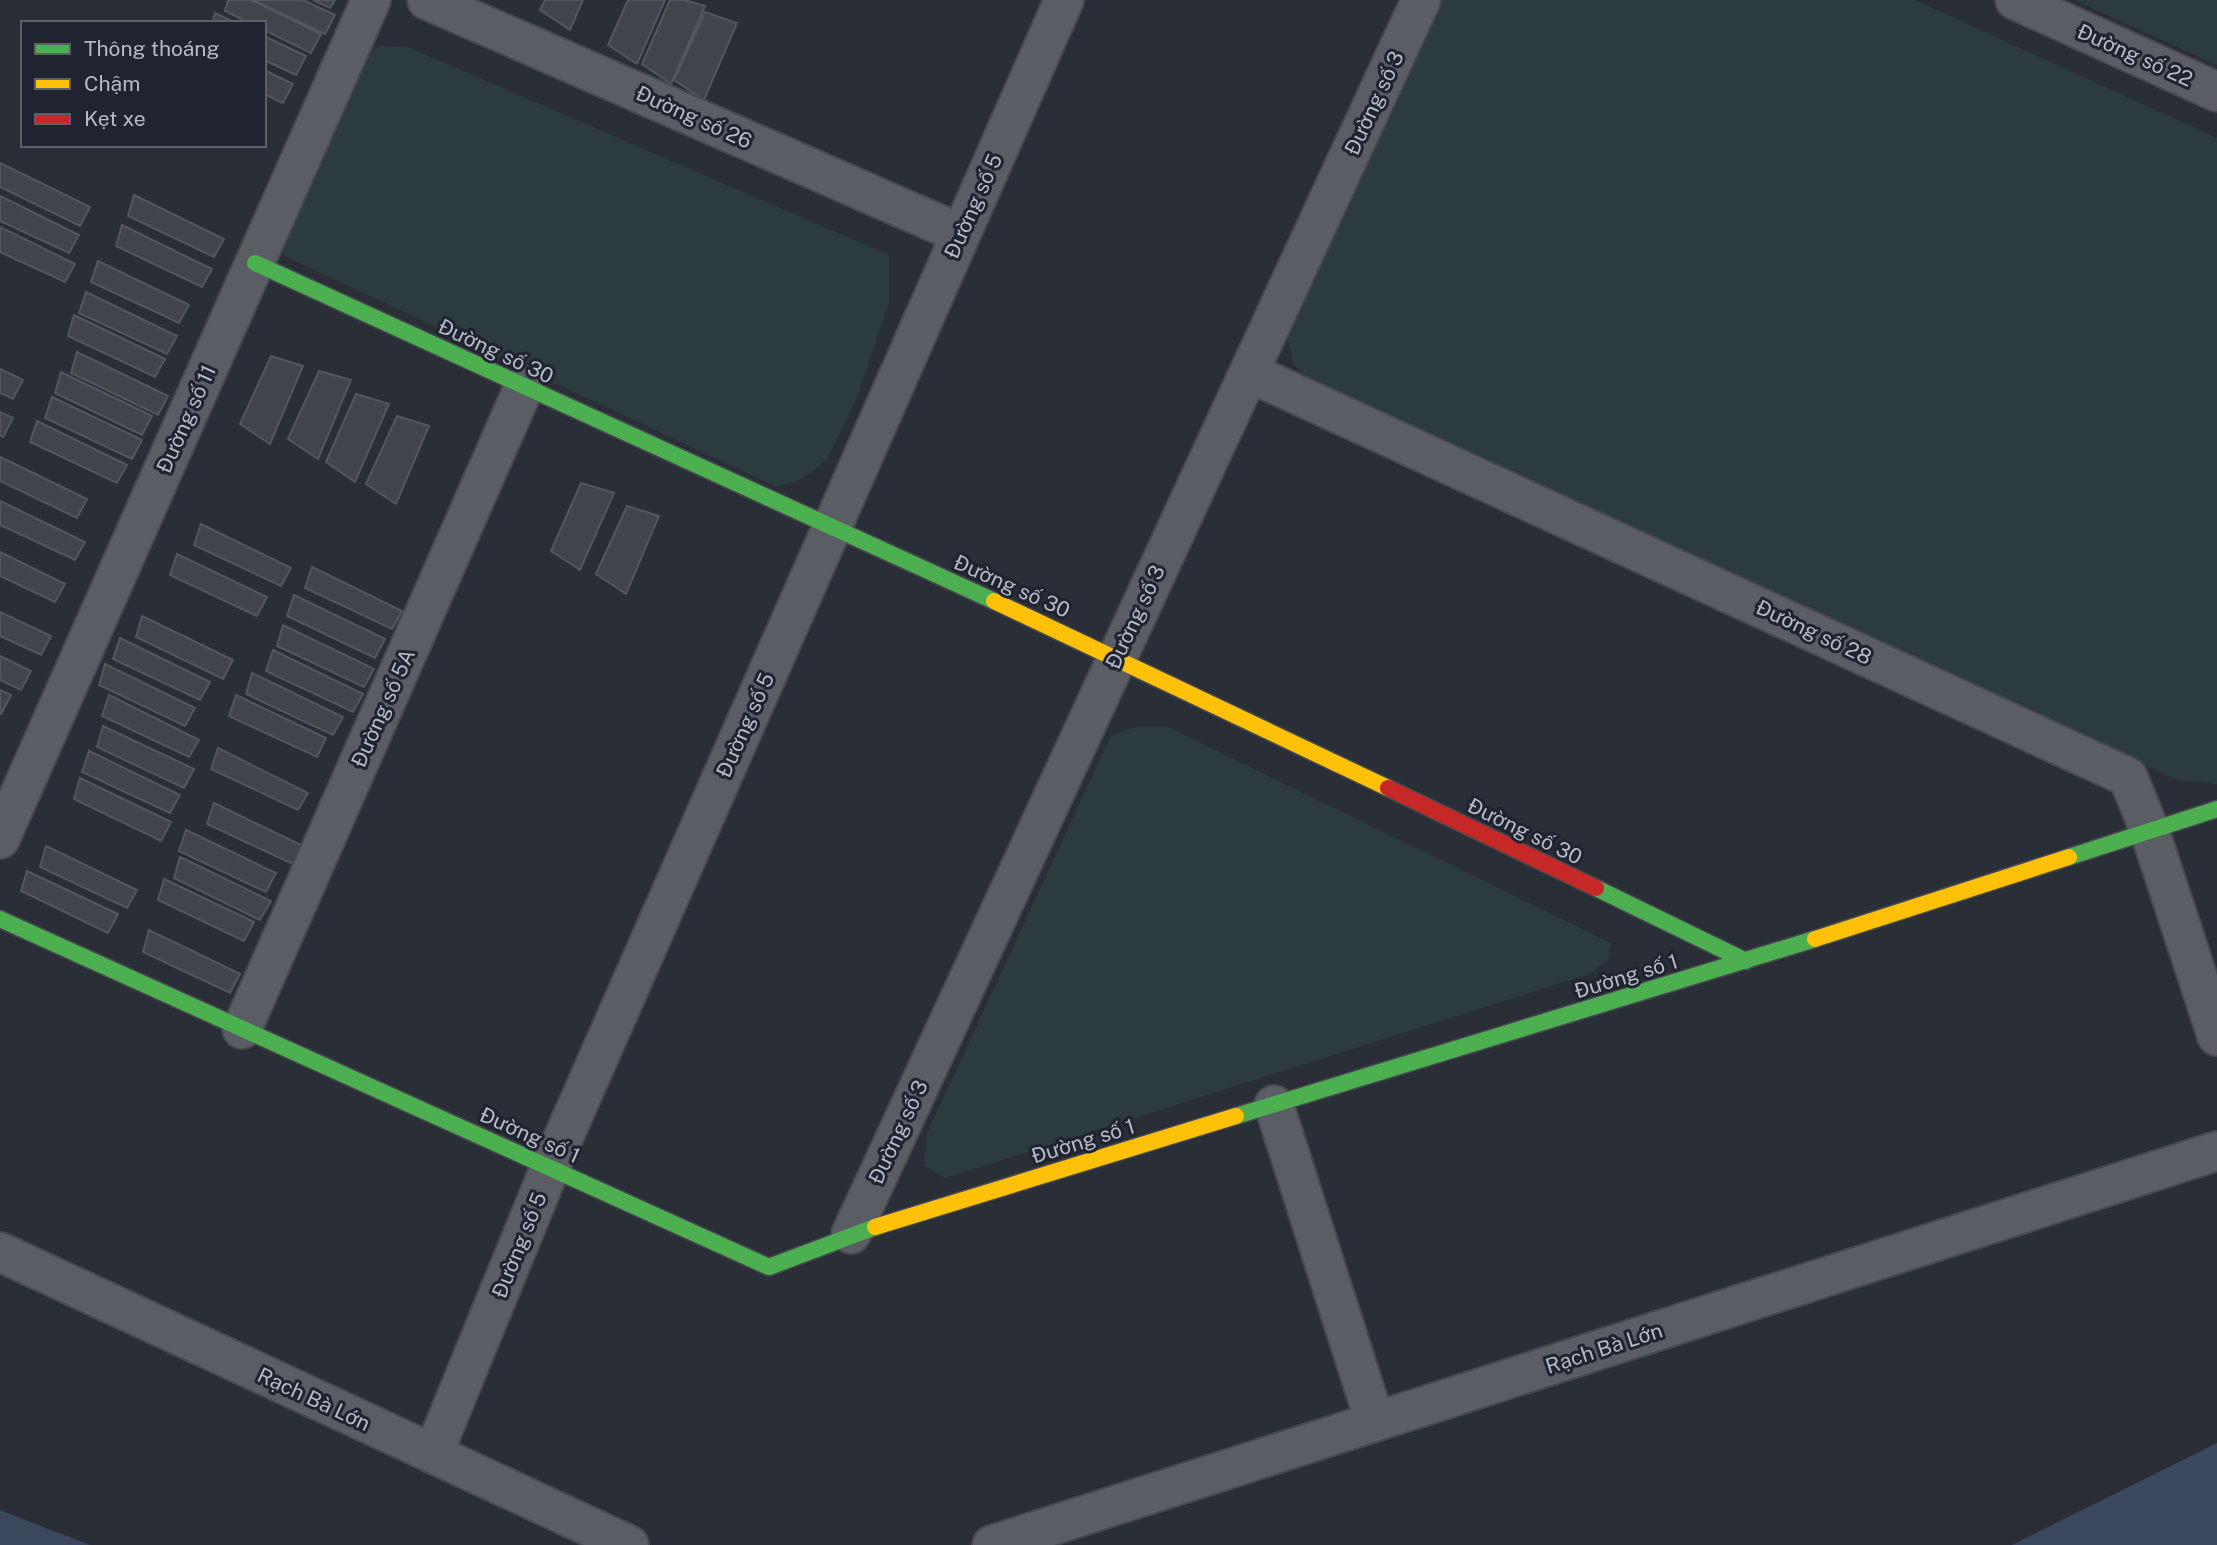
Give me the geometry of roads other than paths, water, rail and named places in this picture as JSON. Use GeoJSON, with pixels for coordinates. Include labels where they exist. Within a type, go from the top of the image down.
{"type":"FeatureCollection","features":[{"type":"Feature","properties":{"kind":"street","name":"Đường số 11"},"geometry":{"type":"LineString","coordinates":[[0,839],[371,0]]}},
{"type":"Feature","properties":{"kind":"street","name":"Đường số 26"},"geometry":{"type":"LineString","coordinates":[[426,0],[961,234]]}},
{"type":"Feature","properties":{"kind":"street","name":"Đường số 5"},"geometry":{"type":"LineString","coordinates":[[433,1454],[550,1168],[1064,0]]}},
{"type":"Feature","properties":{"kind":"street","name":"Đường số 3"},"geometry":{"type":"LineString","coordinates":[[851,1234],[1421,0]]}},
{"type":"Feature","properties":{"kind":"street","name":"Đường số 22"},"geometry":{"type":"LineString","coordinates":[[2015,0],[2217,92]]}},
{"type":"Feature","properties":{"kind":"street","name":"Đường số 30"},"geometry":{"type":"LineString","coordinates":[[255,263],[1116,656],[1746,961]]}},
{"type":"Feature","properties":{"kind":"street","name":"Đường số 28"},"geometry":{"type":"LineString","coordinates":[[1250,373],[2128,777],[2149,829],[2217,1036]]}},
{"type":"Feature","properties":{"kind":"street","name":"Đường số 5A"},"geometry":{"type":"LineString","coordinates":[[242,1028],[524,387]]}},
{"type":"Feature","properties":{"kind":"street","name":"Đường số 1"},"geometry":{"type":"LineString","coordinates":[[0,919],[769,1267],[851,1234],[1746,961],[2217,809]]}},
{"type":"Feature","properties":{"kind":"street"},"geometry":{"type":"LineString","coordinates":[[1274,1105],[1375,1422]]}},
{"type":"Feature","properties":{"kind":"street","name":"Rạch Bà Lớn"},"geometry":{"type":"LineString","coordinates":[[992,1545],[2217,1151]]}},
{"type":"Feature","properties":{"kind":"street","name":"Rạch Bà Lớn"},"geometry":{"type":"LineString","coordinates":[[0,1252],[629,1545]]}},
{"type":"Feature","properties":{"kind":"water"},"geometry":{"type":"Polygon","coordinates":[[[2217,1443],[2217,1545],[2012,1545],[2217,1443]]]}},
{"type":"Feature","properties":{"kind":"water"},"geometry":{"type":"Polygon","coordinates":[[[0,1510],[90,1545],[0,1545],[0,1510]]]}}]}
